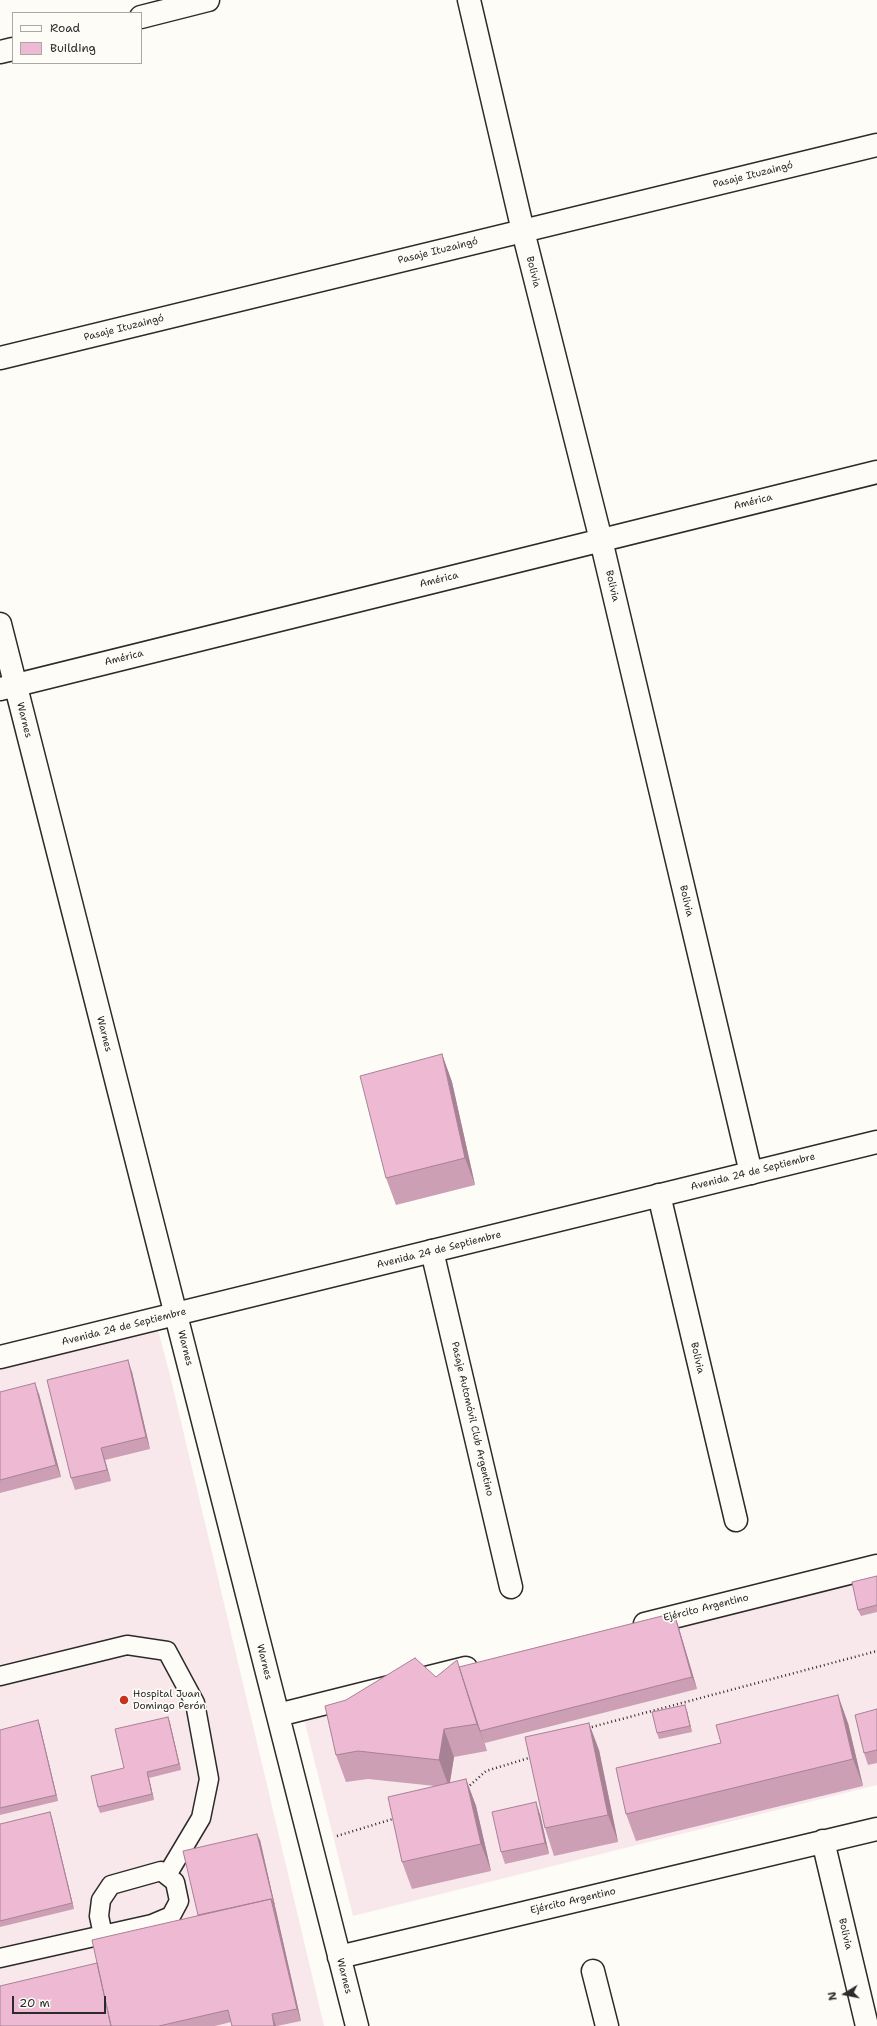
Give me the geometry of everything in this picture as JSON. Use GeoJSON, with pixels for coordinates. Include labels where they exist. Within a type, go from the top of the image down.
{"type":"FeatureCollection","features":[{"type":"Feature","properties":{"kind":"street"},"geometry":{"type":"LineString","coordinates":[[142,17],[208,0]]}},
{"type":"Feature","properties":{"kind":"street","name":"Bolivia"},"geometry":{"type":"LineString","coordinates":[[469,0],[523,231],[601,540],[751,1173]]}},
{"type":"Feature","properties":{"kind":"street"},"geometry":{"type":"LineString","coordinates":[[0,52],[12,49]]}},
{"type":"Feature","properties":{"kind":"street","name":"Pasaje Ituzaingó"},"geometry":{"type":"LineString","coordinates":[[0,358],[877,145]]}},
{"type":"Feature","properties":{"kind":"street","name":"América"},"geometry":{"type":"LineString","coordinates":[[8,687],[877,472]]}},
{"type":"Feature","properties":{"kind":"street","name":"Warnes"},"geometry":{"type":"LineString","coordinates":[[0,624],[8,687],[176,1314],[357,2026]]}},
{"type":"Feature","properties":{"kind":"street","name":"Avenida 24 de Septiembre"},"geometry":{"type":"LineString","coordinates":[[0,1357],[877,1142]]}},
{"type":"Feature","properties":{"kind":"street","name":"Bolivia"},"geometry":{"type":"LineString","coordinates":[[659,1195],[736,1520]]}},
{"type":"Feature","properties":{"kind":"street","name":"Pasaje Automóvil Club Argentino"},"geometry":{"type":"LineString","coordinates":[[432,1251],[511,1588]]}},
{"type":"Feature","properties":{"kind":"street","name":"Ejército Argentino"},"geometry":{"type":"LineString","coordinates":[[624,1629],[877,1566]]}},
{"type":"Feature","properties":{"kind":"street"},"geometry":{"type":"LineString","coordinates":[[278,1716],[485,1664]]}},
{"type":"Feature","properties":{"kind":"street","name":"Ejército Argentino"},"geometry":{"type":"LineString","coordinates":[[339,1957],[877,1829]]}},
{"type":"Feature","properties":{"kind":"street","name":"Bolivia"},"geometry":{"type":"LineString","coordinates":[[823,1842],[867,2026]]}},
{"type":"Feature","properties":{"kind":"street"},"geometry":{"type":"LineString","coordinates":[[593,1971],[607,2026]]}},
{"type":"Feature","properties":{"kind":"lane"},"geometry":{"type":"LineString","coordinates":[[0,1676],[127,1645],[167,1651],[195,1703],[208,1779],[201,1818],[167,1875]]}},
{"type":"Feature","properties":{"kind":"lane"},"geometry":{"type":"LineString","coordinates":[[0,1958],[103,1935],[152,1924],[170,1916],[179,1901],[175,1882],[161,1871],[111,1885],[101,1900],[99,1916],[103,1935]]}},
{"type":"Feature","properties":{"kind":"path"},"geometry":{"type":"LineString","coordinates":[[584,1730],[877,1651]]}},
{"type":"Feature","properties":{"kind":"path"},"geometry":{"type":"LineString","coordinates":[[465,1790],[486,1771],[538,1755]]}},
{"type":"Feature","properties":{"kind":"path"},"geometry":{"type":"LineString","coordinates":[[310,1845],[402,1816]]}},
{"type":"Feature","properties":{"kind":"shaded area","name":"Hospital Juan Domingo Perón"},"geometry":{"type":"Polygon","coordinates":[[[158,1330],[170,1375],[324,2026],[0,2026],[0,1370],[158,1330]]]}},
{"type":"Feature","properties":{"kind":"shaded area"},"geometry":{"type":"Polygon","coordinates":[[[877,1573],[877,1785],[353,1916],[303,1715],[877,1573]]]}},
{"type":"Feature","properties":{"kind":"building"},"geometry":{"type":"Polygon","coordinates":[[[442,1054],[465,1158],[386,1178],[360,1076],[442,1054]]]}},
{"type":"Feature","properties":{"kind":"building"},"geometry":{"type":"Polygon","coordinates":[[[128,1360],[146,1437],[101,1448],[107,1470],[71,1478],[47,1380],[128,1360]]]}},
{"type":"Feature","properties":{"kind":"building"},"geometry":{"type":"Polygon","coordinates":[[[35,1383],[56,1465],[0,1480],[0,1392],[35,1383]]]}},
{"type":"Feature","properties":{"kind":"building"},"geometry":{"type":"Polygon","coordinates":[[[877,1576],[877,1605],[858,1610],[852,1582],[877,1576]]]}},
{"type":"Feature","properties":{"kind":"building"},"geometry":{"type":"Polygon","coordinates":[[[674,1613],[692,1677],[480,1731],[459,1667],[674,1613]]]}},
{"type":"Feature","properties":{"kind":"building"},"geometry":{"type":"Polygon","coordinates":[[[415,1658],[436,1677],[457,1660],[477,1724],[444,1729],[439,1760],[358,1751],[336,1755],[325,1706],[346,1700],[415,1658]]]}},
{"type":"Feature","properties":{"kind":"building"},"geometry":{"type":"Polygon","coordinates":[[[838,1695],[853,1759],[626,1814],[616,1768],[721,1743],[716,1725],[838,1695]]]}},
{"type":"Feature","properties":{"kind":"building"},"geometry":{"type":"Polygon","coordinates":[[[685,1705],[690,1726],[657,1733],[652,1712],[685,1705]]]}},
{"type":"Feature","properties":{"kind":"building"},"geometry":{"type":"Polygon","coordinates":[[[877,1709],[877,1750],[864,1753],[855,1715],[877,1709]]]}},
{"type":"Feature","properties":{"kind":"building"},"geometry":{"type":"Polygon","coordinates":[[[168,1717],[179,1764],[147,1772],[152,1794],[98,1807],[91,1776],[124,1768],[115,1729],[168,1717]]]}},
{"type":"Feature","properties":{"kind":"building"},"geometry":{"type":"Polygon","coordinates":[[[38,1720],[56,1795],[0,1808],[0,1730],[38,1720]]]}},
{"type":"Feature","properties":{"kind":"building"},"geometry":{"type":"Polygon","coordinates":[[[589,1723],[608,1815],[545,1828],[525,1737],[589,1723]]]}},
{"type":"Feature","properties":{"kind":"building"},"geometry":{"type":"Polygon","coordinates":[[[466,1779],[481,1844],[402,1862],[388,1797],[466,1779]]]}},
{"type":"Feature","properties":{"kind":"building"},"geometry":{"type":"Polygon","coordinates":[[[536,1802],[545,1843],[501,1852],[492,1812],[536,1802]]]}},
{"type":"Feature","properties":{"kind":"building"},"geometry":{"type":"Polygon","coordinates":[[[50,1812],[72,1903],[0,1921],[0,1824],[50,1812]]]}},
{"type":"Feature","properties":{"kind":"building"},"geometry":{"type":"Polygon","coordinates":[[[257,1834],[274,1904],[271,1899],[198,1915],[183,1851],[257,1834]]]}},
{"type":"Feature","properties":{"kind":"building"},"geometry":{"type":"Polygon","coordinates":[[[271,1899],[297,2009],[272,2014],[274,2026],[232,2026],[228,2010],[159,2026],[111,2026],[92,1940],[271,1899]]]}},
{"type":"Feature","properties":{"kind":"building"},"geometry":{"type":"Polygon","coordinates":[[[97,1963],[111,2026],[0,2026],[0,1986],[97,1963]]]}},
{"type":"Feature","properties":{"kind":"place","name":"Hospital Juan Domingo Perón"},"geometry":{"type":"Point","coordinates":[124,1700]}}]}
